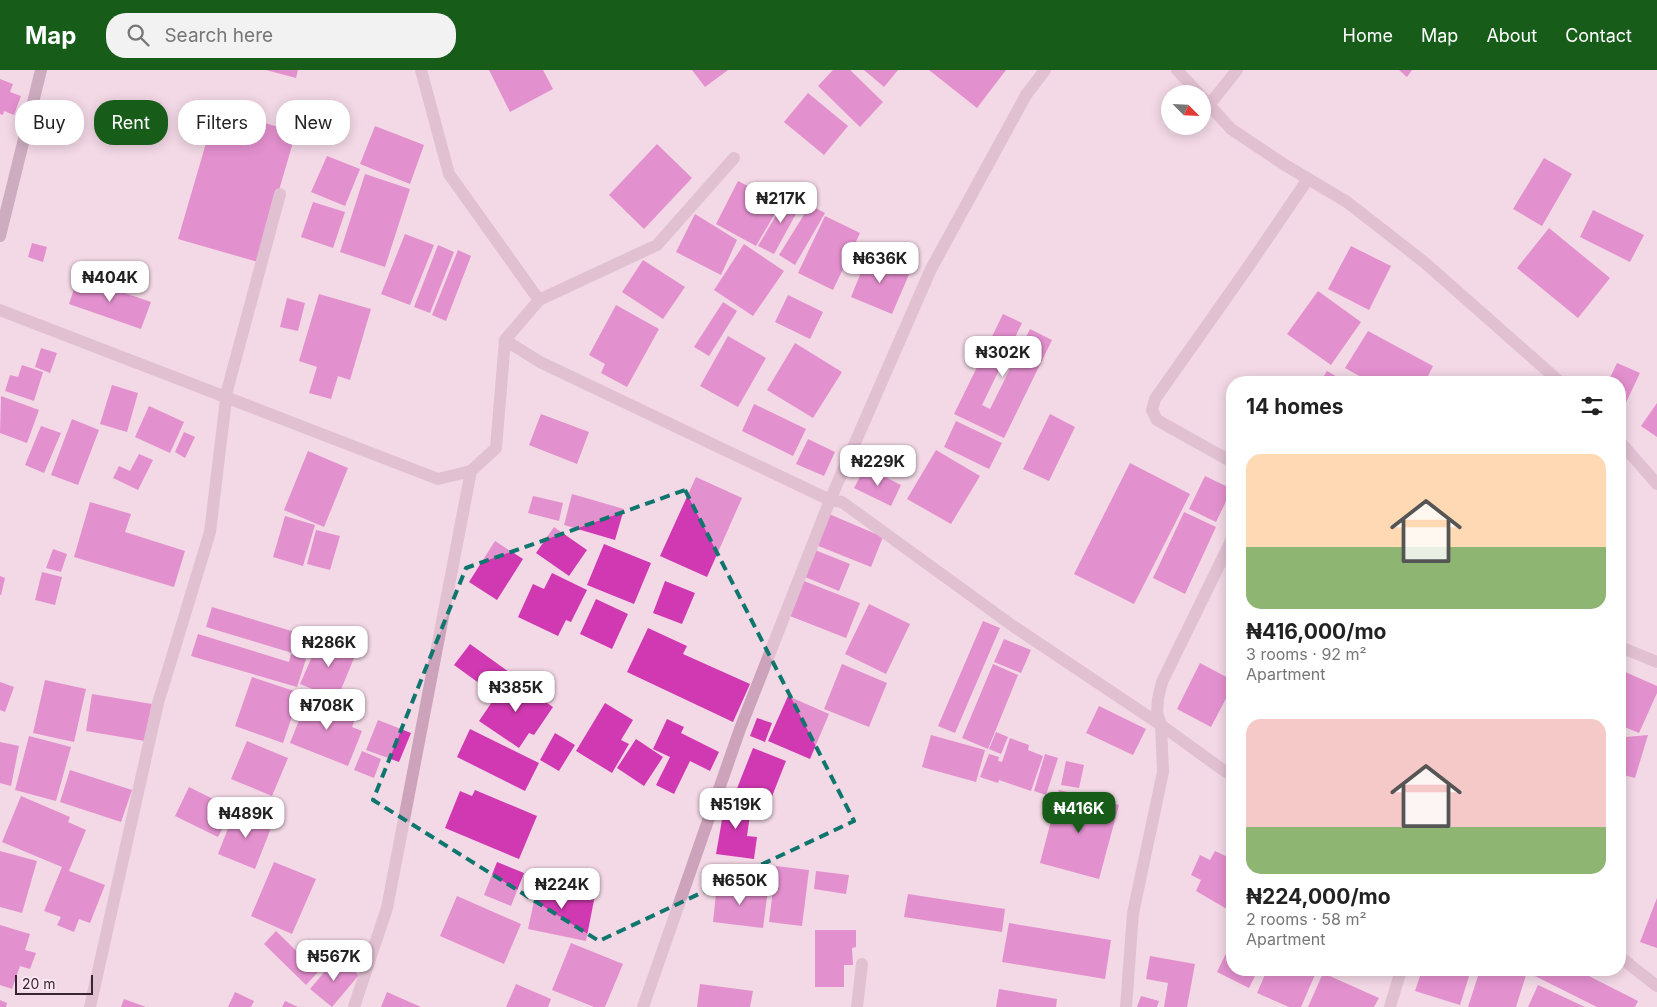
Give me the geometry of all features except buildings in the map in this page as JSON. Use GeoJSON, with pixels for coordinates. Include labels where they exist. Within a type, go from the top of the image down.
{"type":"FeatureCollection","features":[{"type":"Feature","properties":{"kind":"street"},"geometry":{"type":"LineString","coordinates":[[0,235],[41,70]]}},
{"type":"Feature","properties":{"kind":"street"},"geometry":{"type":"LineString","coordinates":[[421,70],[449,174],[539,300]]}},
{"type":"Feature","properties":{"kind":"street"},"geometry":{"type":"LineString","coordinates":[[643,1007],[740,729],[830,500],[931,269],[1026,95],[1045,70]]}},
{"type":"Feature","properties":{"kind":"street"},"geometry":{"type":"LineString","coordinates":[[1177,70],[1191,85]]}},
{"type":"Feature","properties":{"kind":"street"},"geometry":{"type":"LineString","coordinates":[[1211,96],[1237,70]]}},
{"type":"Feature","properties":{"kind":"street"},"geometry":{"type":"LineString","coordinates":[[1211,107],[1231,129],[1308,179],[1348,202],[1424,262],[1553,376]]}},
{"type":"Feature","properties":{"kind":"street"},"geometry":{"type":"LineString","coordinates":[[0,310],[438,479],[471,471],[496,448],[506,340],[539,300],[657,245],[734,158]]}},
{"type":"Feature","properties":{"kind":"street"},"geometry":{"type":"LineString","coordinates":[[1226,459],[1157,420],[1152,410],[1155,399],[1248,268],[1308,179]]}},
{"type":"Feature","properties":{"kind":"street"},"geometry":{"type":"LineString","coordinates":[[90,1007],[158,703],[210,532],[227,391],[280,194]]}},
{"type":"Feature","properties":{"kind":"street"},"geometry":{"type":"LineString","coordinates":[[506,340],[540,362],[830,500],[842,502],[1013,626],[1161,725],[1226,772]]}},
{"type":"Feature","properties":{"kind":"street"},"geometry":{"type":"LineString","coordinates":[[1626,449],[1657,484]]}},
{"type":"Feature","properties":{"kind":"street"},"geometry":{"type":"LineString","coordinates":[[354,1007],[388,908],[471,471]]}},
{"type":"Feature","properties":{"kind":"street"},"geometry":{"type":"LineString","coordinates":[[1126,1007],[1133,913],[1164,772],[1161,725],[1157,713],[1158,699],[1162,682],[1226,551]]}},
{"type":"Feature","properties":{"kind":"street"},"geometry":{"type":"LineString","coordinates":[[1626,649],[1657,662]]}},
{"type":"Feature","properties":{"kind":"street"},"geometry":{"type":"LineString","coordinates":[[1626,961],[1657,986]]}},
{"type":"Feature","properties":{"kind":"street"},"geometry":{"type":"LineString","coordinates":[[856,1007],[862,964]]}},
{"type":"Feature","properties":{"kind":"street"},"geometry":{"type":"LineString","coordinates":[[1390,1007],[1400,976]]}},
{"type":"Feature","properties":{"kind":"highlighted area"},"geometry":{"type":"Polygon","coordinates":[[[685,490],[854,821],[599,941],[373,800],[466,568],[685,490]]]}}]}
